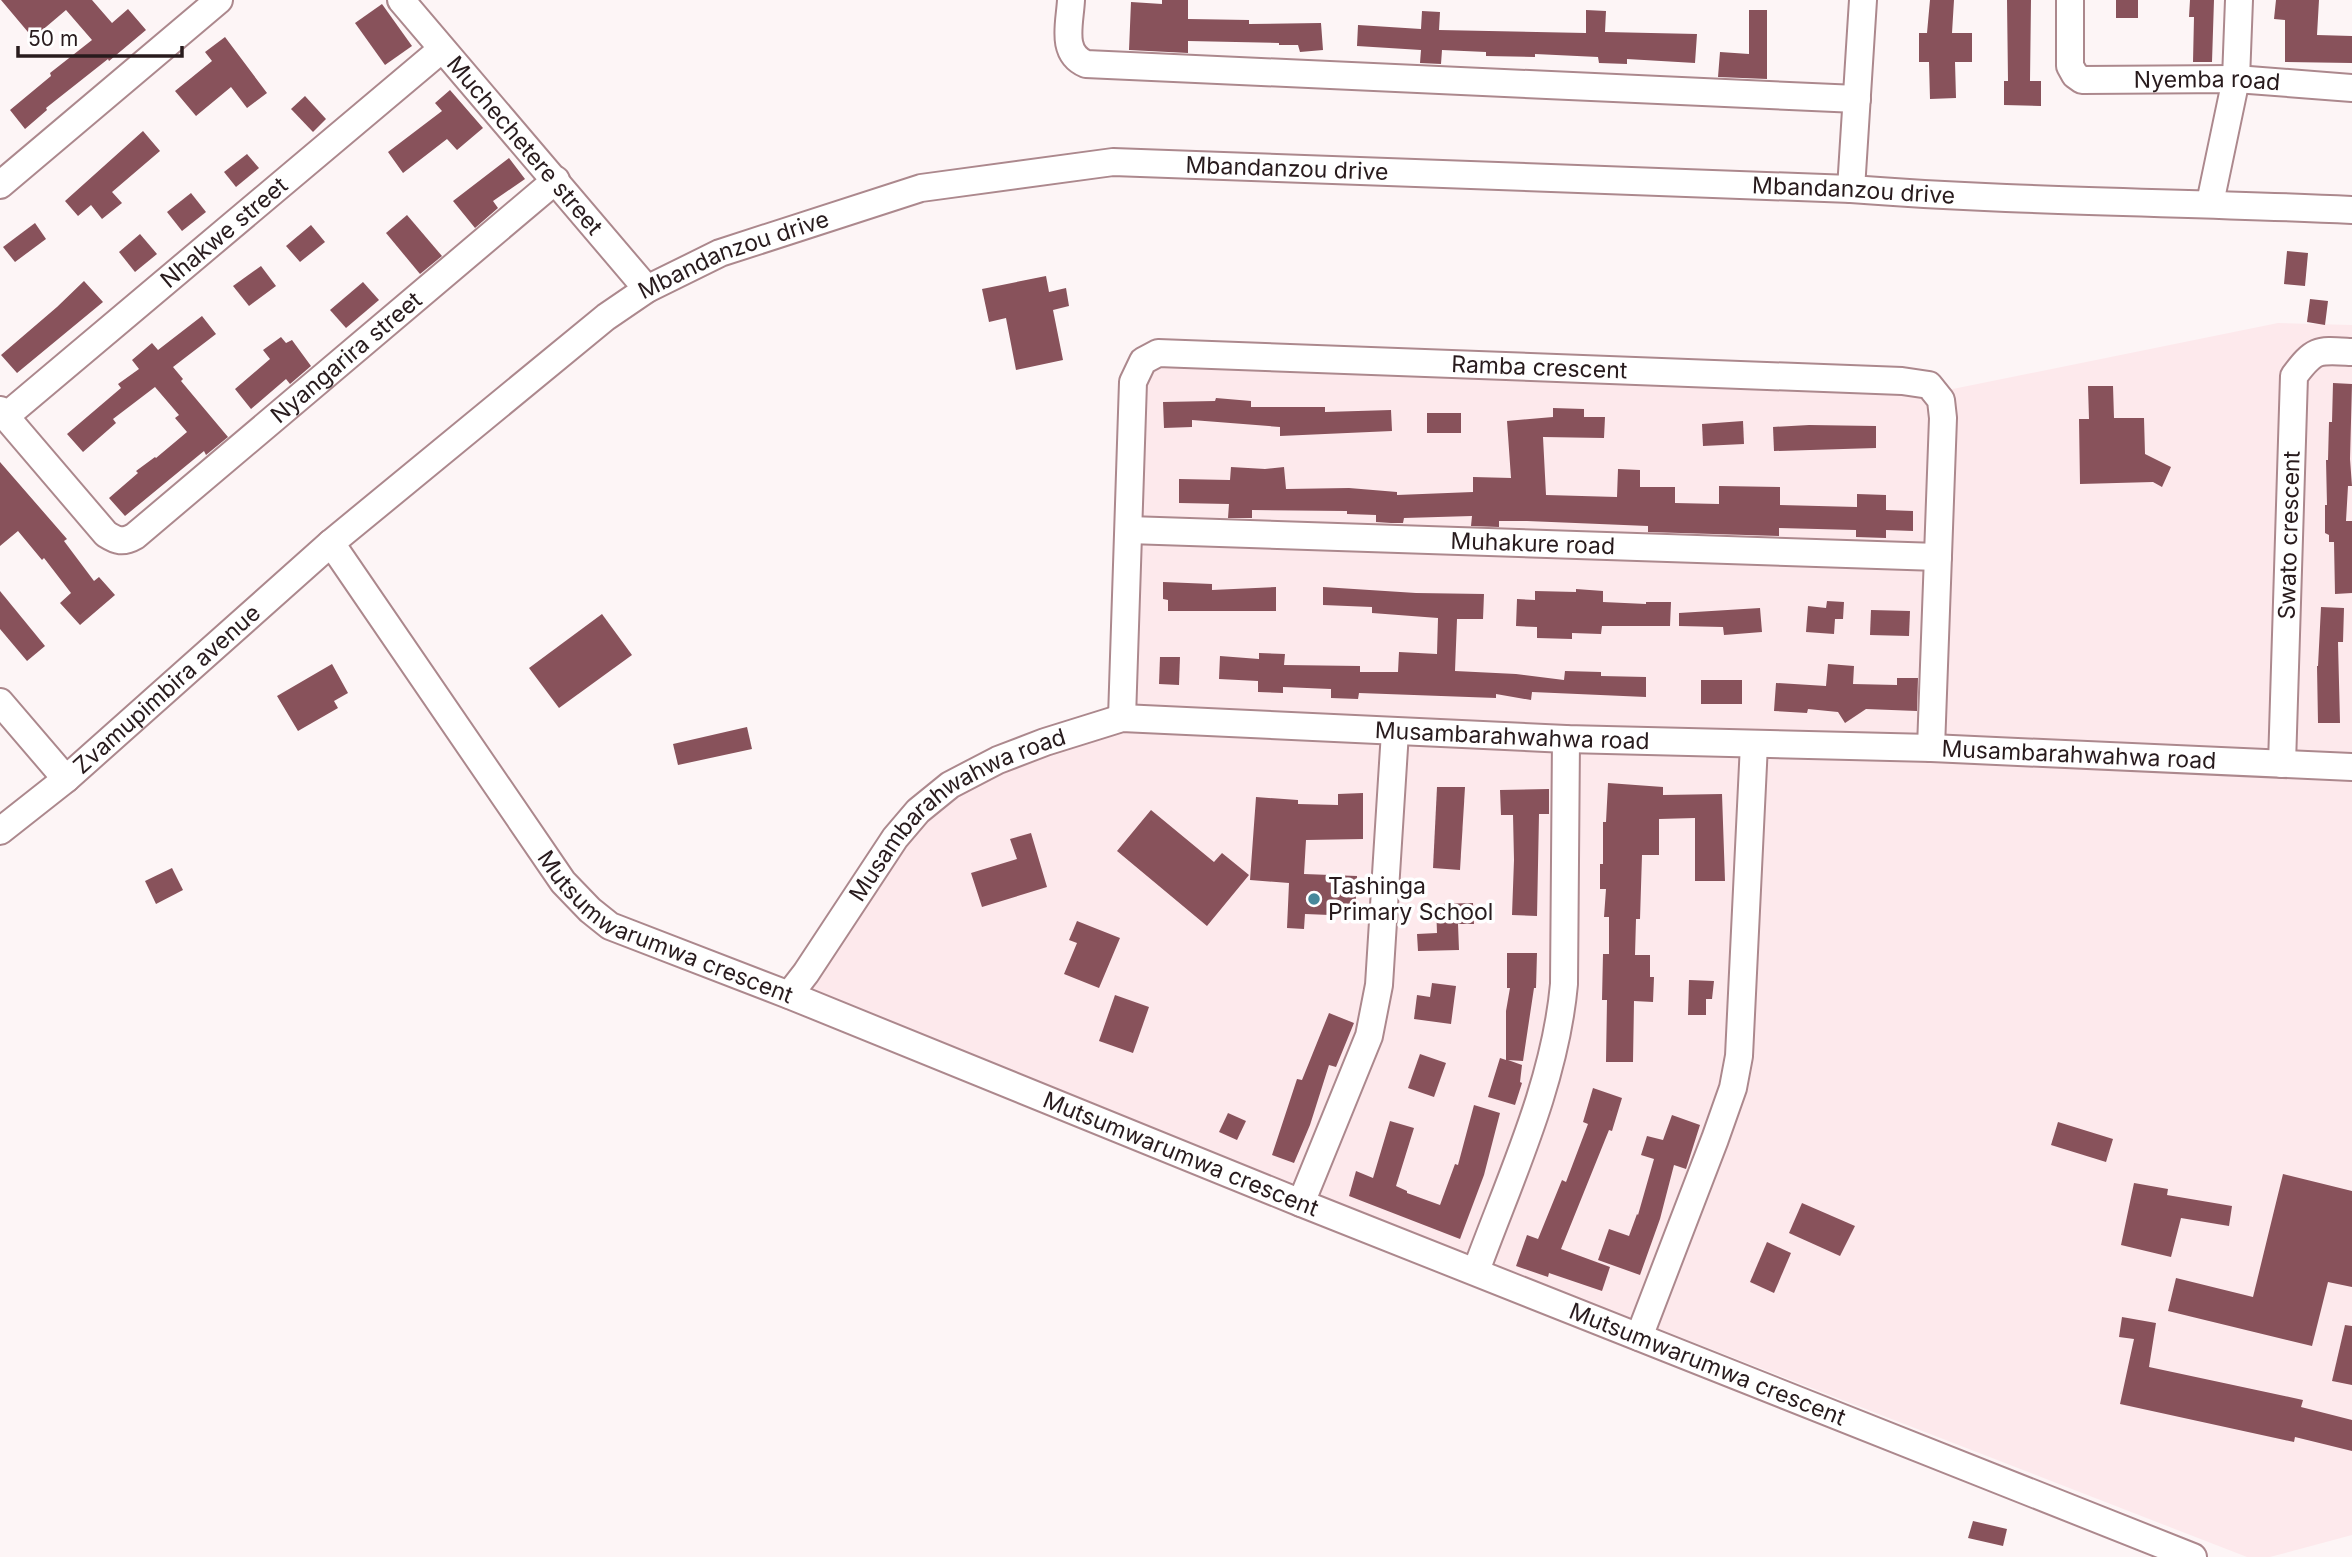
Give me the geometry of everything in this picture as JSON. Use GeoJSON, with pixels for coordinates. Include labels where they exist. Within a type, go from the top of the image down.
{"type":"FeatureCollection","features":[{"type":"Feature","properties":{"kind":"street"},"geometry":{"type":"LineString","coordinates":[[0,185],[219,0]]}},
{"type":"Feature","properties":{"kind":"street","name":"Muchechetere street"},"geometry":{"type":"LineString","coordinates":[[401,0],[647,289]]}},
{"type":"Feature","properties":{"kind":"street"},"geometry":{"type":"LineString","coordinates":[[1071,0],[1068,46],[1072,55],[1086,64],[1857,99]]}},
{"type":"Feature","properties":{"kind":"street"},"geometry":{"type":"LineString","coordinates":[[1851,189],[1863,0]]}},
{"type":"Feature","properties":{"kind":"street","name":"Nyemba road"},"geometry":{"type":"LineString","coordinates":[[2070,0],[2070,66],[2082,80],[2236,79],[2352,88]]}},
{"type":"Feature","properties":{"kind":"street"},"geometry":{"type":"LineString","coordinates":[[2210,203],[2236,79],[2239,0]]}},
{"type":"Feature","properties":{"kind":"street","name":"Nhakwe street"},"geometry":{"type":"LineString","coordinates":[[3,413],[442,49]]}},
{"type":"Feature","properties":{"kind":"street","name":"Mbandanzou drive"},"geometry":{"type":"LineString","coordinates":[[331,543],[606,317],[647,289],[720,253],[921,188],[1113,162],[2352,210]]}},
{"type":"Feature","properties":{"kind":"street","name":"Nyangarira street"},"geometry":{"type":"LineString","coordinates":[[3,413],[106,534],[115,540],[126,541],[556,180]]}},
{"type":"Feature","properties":{"kind":"street","name":"Swato crescent"},"geometry":{"type":"LineString","coordinates":[[2282,764],[2294,376],[2309,356],[2327,350],[2352,352]]}},
{"type":"Feature","properties":{"kind":"street","name":"Ramba crescent"},"geometry":{"type":"LineString","coordinates":[[1122,718],[1133,382],[1143,361],[1158,353],[1902,381],[1929,385],[1941,400],[1943,418],[1931,748]]}},
{"type":"Feature","properties":{"kind":"street","name":"Muhakure road"},"geometry":{"type":"LineString","coordinates":[[1129,530],[1938,557]]}},
{"type":"Feature","properties":{"kind":"street","name":"Zvamupimbira avenue"},"geometry":{"type":"LineString","coordinates":[[0,831],[66,779],[331,543]]}},
{"type":"Feature","properties":{"kind":"street","name":"Mutsumwarumwa crescent"},"geometry":{"type":"LineString","coordinates":[[331,543],[563,882],[610,926],[789,995],[1301,1203],[2193,1557]]}},
{"type":"Feature","properties":{"kind":"street"},"geometry":{"type":"LineString","coordinates":[[0,702],[66,779]]}},
{"type":"Feature","properties":{"kind":"street","name":"Musambarahwahwa road"},"geometry":{"type":"LineString","coordinates":[[789,995],[895,838],[918,811],[950,785],[998,760],[1122,718],[1566,739],[1931,748],[2352,767]]}},
{"type":"Feature","properties":{"kind":"street"},"geometry":{"type":"LineString","coordinates":[[1301,1203],[1369,1036],[1377,997],[1395,732]]}},
{"type":"Feature","properties":{"kind":"street"},"geometry":{"type":"LineString","coordinates":[[1476,1271],[1545,1085],[1562,1013],[1566,739]]}},
{"type":"Feature","properties":{"kind":"street"},"geometry":{"type":"LineString","coordinates":[[1639,1337],[1715,1139],[1732,1088],[1739,1056],[1754,744]]}},
{"type":"Feature","properties":{"kind":"shaded area","name":"Tashinga Primary School"},"geometry":{"type":"Polygon","coordinates":[[[2278,323],[2352,325],[2352,1535],[2270,1557],[2247,1557],[783,994],[950,783],[1121,711],[1150,350],[1928,394],[2278,323]]]}},
{"type":"Feature","properties":{"kind":"building"},"geometry":{"type":"Polygon","coordinates":[[[1,0],[92,0],[112,23],[128,9],[146,30],[46,108],[47,110],[25,129],[10,110],[51,76],[50,73],[92,40],[66,10],[33,38],[1,0]]]}},
{"type":"Feature","properties":{"kind":"building"},"geometry":{"type":"Polygon","coordinates":[[[1162,0],[1188,0],[1188,19],[1249,20],[1249,24],[1321,23],[1323,50],[1300,52],[1298,45],[1279,43],[1188,41],[1188,53],[1129,50],[1131,2],[1162,4],[1162,0]]]}},
{"type":"Feature","properties":{"kind":"building"},"geometry":{"type":"Polygon","coordinates":[[[1930,0],[1954,0],[1952,33],[1972,33],[1972,62],[1955,62],[1956,98],[1930,99],[1929,62],[1919,62],[1919,33],[1927,33],[1930,0]]]}},
{"type":"Feature","properties":{"kind":"building"},"geometry":{"type":"Polygon","coordinates":[[[2007,0],[2031,0],[2030,81],[2041,81],[2041,106],[2004,105],[2004,81],[2008,81],[2007,0]]]}},
{"type":"Feature","properties":{"kind":"building"},"geometry":{"type":"Polygon","coordinates":[[[2116,0],[2138,0],[2138,18],[2116,18],[2116,0]]]}},
{"type":"Feature","properties":{"kind":"building"},"geometry":{"type":"Polygon","coordinates":[[[2190,0],[2214,0],[2212,62],[2193,62],[2194,17],[2189,17],[2190,0]]]}},
{"type":"Feature","properties":{"kind":"building"},"geometry":{"type":"Polygon","coordinates":[[[2276,0],[2319,0],[2317,35],[2352,36],[2352,63],[2285,62],[2285,20],[2274,19],[2276,0]]]}},
{"type":"Feature","properties":{"kind":"building"},"geometry":{"type":"Polygon","coordinates":[[[382,4],[412,46],[385,65],[355,23],[382,4]]]}},
{"type":"Feature","properties":{"kind":"building"},"geometry":{"type":"Polygon","coordinates":[[[1586,10],[1606,11],[1605,32],[1697,34],[1695,63],[1627,59],[1627,64],[1599,63],[1598,57],[1535,54],[1535,57],[1486,56],[1486,52],[1442,50],[1441,64],[1420,63],[1421,50],[1357,46],[1358,25],[1421,29],[1422,11],[1440,12],[1439,30],[1586,33],[1586,10]]]}},
{"type":"Feature","properties":{"kind":"building"},"geometry":{"type":"Polygon","coordinates":[[[1749,10],[1767,10],[1767,79],[1718,77],[1720,52],[1749,54],[1749,10]]]}},
{"type":"Feature","properties":{"kind":"building"},"geometry":{"type":"Polygon","coordinates":[[[225,37],[267,93],[247,108],[231,87],[196,116],[175,91],[212,61],[205,52],[225,37]]]}},
{"type":"Feature","properties":{"kind":"building"},"geometry":{"type":"Polygon","coordinates":[[[450,90],[483,128],[457,150],[447,139],[403,173],[388,152],[442,111],[435,103],[450,90]]]}},
{"type":"Feature","properties":{"kind":"building"},"geometry":{"type":"Polygon","coordinates":[[[305,96],[326,119],[313,132],[291,109],[305,96]]]}},
{"type":"Feature","properties":{"kind":"building"},"geometry":{"type":"Polygon","coordinates":[[[143,131],[160,151],[112,192],[122,203],[102,219],[91,205],[78,216],[65,201],[143,131]]]}},
{"type":"Feature","properties":{"kind":"building"},"geometry":{"type":"Polygon","coordinates":[[[247,154],[259,168],[236,187],[224,172],[247,154]]]}},
{"type":"Feature","properties":{"kind":"building"},"geometry":{"type":"Polygon","coordinates":[[[509,158],[525,179],[493,201],[498,208],[475,228],[453,201],[509,158]]]}},
{"type":"Feature","properties":{"kind":"building"},"geometry":{"type":"Polygon","coordinates":[[[191,193],[206,212],[182,231],[167,212],[191,193]]]}},
{"type":"Feature","properties":{"kind":"building"},"geometry":{"type":"Polygon","coordinates":[[[407,215],[442,256],[420,274],[386,233],[407,215]]]}},
{"type":"Feature","properties":{"kind":"building"},"geometry":{"type":"Polygon","coordinates":[[[35,223],[46,239],[15,262],[3,247],[35,223]]]}},
{"type":"Feature","properties":{"kind":"building"},"geometry":{"type":"Polygon","coordinates":[[[311,225],[325,242],[300,262],[286,246],[311,225]]]}},
{"type":"Feature","properties":{"kind":"building"},"geometry":{"type":"Polygon","coordinates":[[[140,234],[157,254],[135,272],[119,252],[140,234]]]}},
{"type":"Feature","properties":{"kind":"building"},"geometry":{"type":"Polygon","coordinates":[[[2287,251],[2308,253],[2305,286],[2284,284],[2287,251]]]}},
{"type":"Feature","properties":{"kind":"building"},"geometry":{"type":"Polygon","coordinates":[[[261,266],[276,286],[249,306],[233,286],[261,266]]]}},
{"type":"Feature","properties":{"kind":"building"},"geometry":{"type":"Polygon","coordinates":[[[1046,276],[1049,292],[1066,288],[1069,306],[1053,310],[1063,360],[1016,370],[1006,318],[989,322],[982,289],[1046,276]]]}},
{"type":"Feature","properties":{"kind":"building"},"geometry":{"type":"Polygon","coordinates":[[[84,281],[103,302],[17,373],[1,355],[84,281]]]}},
{"type":"Feature","properties":{"kind":"building"},"geometry":{"type":"Polygon","coordinates":[[[363,282],[379,300],[346,328],[330,310],[363,282]]]}},
{"type":"Feature","properties":{"kind":"building"},"geometry":{"type":"Polygon","coordinates":[[[2310,299],[2328,301],[2325,325],[2307,322],[2310,299]]]}},
{"type":"Feature","properties":{"kind":"building"},"geometry":{"type":"Polygon","coordinates":[[[202,316],[216,334],[173,367],[183,379],[181,381],[228,437],[206,455],[204,451],[125,516],[109,498],[138,473],[136,471],[187,432],[175,418],[179,415],[155,387],[113,419],[116,423],[83,452],[67,434],[121,388],[118,384],[139,369],[132,360],[152,343],[158,350],[202,316]]]}},
{"type":"Feature","properties":{"kind":"building"},"geometry":{"type":"Polygon","coordinates":[[[281,337],[286,343],[292,340],[311,366],[290,384],[286,379],[251,409],[235,389],[270,359],[263,350],[281,337]]]}},
{"type":"Feature","properties":{"kind":"building"},"geometry":{"type":"Polygon","coordinates":[[[2333,383],[2352,384],[2352,486],[2348,486],[2346,521],[2352,521],[2352,593],[2335,594],[2334,542],[2329,542],[2329,535],[2325,533],[2326,460],[2329,422],[2332,422],[2333,383]]]}},
{"type":"Feature","properties":{"kind":"building"},"geometry":{"type":"Polygon","coordinates":[[[2088,386],[2113,386],[2114,418],[2144,418],[2145,454],[2171,467],[2162,487],[2153,482],[2080,484],[2079,419],[2089,419],[2088,386]]]}},
{"type":"Feature","properties":{"kind":"building"},"geometry":{"type":"Polygon","coordinates":[[[1216,398],[1251,401],[1251,407],[1325,407],[1325,412],[1391,410],[1392,431],[1280,436],[1280,427],[1192,420],[1192,427],[1164,428],[1163,402],[1215,401],[1216,398]]]}},
{"type":"Feature","properties":{"kind":"building"},"geometry":{"type":"Polygon","coordinates":[[[1553,408],[1584,409],[1584,417],[1605,417],[1604,438],[1543,437],[1546,495],[1617,497],[1618,469],[1640,470],[1640,487],[1675,487],[1675,503],[1719,504],[1719,486],[1780,487],[1780,505],[1857,507],[1857,494],[1886,495],[1886,510],[1913,511],[1913,531],[1886,530],[1886,538],[1856,537],[1856,530],[1779,528],[1779,536],[1648,532],[1648,526],[1527,521],[1499,521],[1499,527],[1471,526],[1472,516],[1404,518],[1403,523],[1391,523],[1376,522],[1376,515],[1347,514],[1347,511],[1252,510],[1252,518],[1228,518],[1229,504],[1179,503],[1179,479],[1230,480],[1231,467],[1284,467],[1286,489],[1349,488],[1397,492],[1397,495],[1473,492],[1473,477],[1511,478],[1507,421],[1553,417],[1553,408]]]}},
{"type":"Feature","properties":{"kind":"building"},"geometry":{"type":"Polygon","coordinates":[[[1427,413],[1461,413],[1461,433],[1427,433],[1427,413]]]}},
{"type":"Feature","properties":{"kind":"building"},"geometry":{"type":"Polygon","coordinates":[[[1743,421],[1744,444],[1703,446],[1702,424],[1743,421]]]}},
{"type":"Feature","properties":{"kind":"building"},"geometry":{"type":"Polygon","coordinates":[[[1876,426],[1876,448],[1774,451],[1773,427],[1876,426]]]}},
{"type":"Feature","properties":{"kind":"building"},"geometry":{"type":"Polygon","coordinates":[[[0,462],[67,539],[64,541],[94,581],[99,577],[115,595],[80,625],[60,603],[71,593],[44,558],[42,560],[18,531],[0,546],[0,462]]]}},
{"type":"Feature","properties":{"kind":"building"},"geometry":{"type":"Polygon","coordinates":[[[1163,582],[1212,584],[1212,590],[1276,587],[1276,611],[1168,611],[1168,600],[1163,599],[1163,582]]]}},
{"type":"Feature","properties":{"kind":"building"},"geometry":{"type":"Polygon","coordinates":[[[1323,587],[1484,594],[1483,619],[1457,619],[1455,671],[1564,680],[1565,671],[1601,672],[1601,676],[1646,677],[1646,697],[1532,692],[1531,700],[1496,694],[1496,698],[1359,693],[1358,699],[1331,698],[1331,689],[1283,687],[1283,693],[1258,692],[1258,681],[1219,679],[1220,656],[1259,659],[1259,653],[1285,654],[1284,665],[1360,666],[1360,672],[1398,672],[1399,652],[1437,654],[1438,618],[1372,613],[1372,607],[1323,605],[1323,587]]]}},
{"type":"Feature","properties":{"kind":"building"},"geometry":{"type":"Polygon","coordinates":[[[1576,589],[1603,591],[1603,602],[1671,602],[1670,626],[1602,626],[1601,634],[1572,633],[1572,639],[1537,638],[1537,627],[1516,626],[1517,599],[1535,600],[1535,591],[1576,592],[1576,589]]]}},
{"type":"Feature","properties":{"kind":"building"},"geometry":{"type":"Polygon","coordinates":[[[0,591],[45,646],[27,661],[0,629],[0,591]]]}},
{"type":"Feature","properties":{"kind":"building"},"geometry":{"type":"Polygon","coordinates":[[[1827,601],[1844,602],[1843,619],[1835,619],[1834,634],[1806,632],[1808,606],[1826,608],[1827,601]]]}},
{"type":"Feature","properties":{"kind":"building"},"geometry":{"type":"Polygon","coordinates":[[[2321,607],[2344,608],[2343,642],[2338,642],[2340,723],[2318,723],[2317,666],[2321,607]]]}},
{"type":"Feature","properties":{"kind":"building"},"geometry":{"type":"Polygon","coordinates":[[[1760,608],[1762,632],[1724,635],[1723,627],[1679,626],[1679,613],[1760,608]]]}},
{"type":"Feature","properties":{"kind":"building"},"geometry":{"type":"Polygon","coordinates":[[[1871,610],[1910,611],[1909,636],[1870,635],[1871,610]]]}},
{"type":"Feature","properties":{"kind":"building"},"geometry":{"type":"Polygon","coordinates":[[[602,614],[632,655],[559,708],[529,668],[602,614]]]}},
{"type":"Feature","properties":{"kind":"building"},"geometry":{"type":"Polygon","coordinates":[[[1160,657],[1180,657],[1179,685],[1159,684],[1160,657]]]}},
{"type":"Feature","properties":{"kind":"building"},"geometry":{"type":"Polygon","coordinates":[[[332,664],[348,693],[334,701],[338,708],[298,731],[277,696],[332,664]]]}},
{"type":"Feature","properties":{"kind":"building"},"geometry":{"type":"Polygon","coordinates":[[[1828,664],[1854,666],[1853,684],[1897,685],[1897,678],[1918,678],[1917,711],[1866,709],[1845,723],[1838,712],[1808,709],[1807,713],[1774,711],[1776,683],[1826,686],[1828,664]]]}},
{"type":"Feature","properties":{"kind":"building"},"geometry":{"type":"Polygon","coordinates":[[[1701,680],[1742,680],[1742,704],[1701,704],[1701,680]]]}},
{"type":"Feature","properties":{"kind":"building"},"geometry":{"type":"Polygon","coordinates":[[[747,727],[752,749],[678,765],[673,744],[747,727]]]}},
{"type":"Feature","properties":{"kind":"building"},"geometry":{"type":"Polygon","coordinates":[[[1608,783],[1663,787],[1663,795],[1722,794],[1725,881],[1695,881],[1695,818],[1659,819],[1659,855],[1642,855],[1640,919],[1636,919],[1635,955],[1650,955],[1650,977],[1654,977],[1653,1002],[1634,1001],[1633,1062],[1606,1062],[1607,1000],[1602,1000],[1603,954],[1609,954],[1609,917],[1604,917],[1606,889],[1600,889],[1600,864],[1603,864],[1603,822],[1606,822],[1608,783]]]}},
{"type":"Feature","properties":{"kind":"building"},"geometry":{"type":"Polygon","coordinates":[[[1437,787],[1465,787],[1460,870],[1433,868],[1437,787]]]}},
{"type":"Feature","properties":{"kind":"building"},"geometry":{"type":"Polygon","coordinates":[[[1549,789],[1549,814],[1539,814],[1537,916],[1512,915],[1513,815],[1501,815],[1500,790],[1549,789]]]}},
{"type":"Feature","properties":{"kind":"building"},"geometry":{"type":"Polygon","coordinates":[[[1363,793],[1363,839],[1306,840],[1304,874],[1357,876],[1355,916],[1305,914],[1304,929],[1287,928],[1289,883],[1250,880],[1256,797],[1298,800],[1298,804],[1338,805],[1338,794],[1363,793]]]}},
{"type":"Feature","properties":{"kind":"building"},"geometry":{"type":"Polygon","coordinates":[[[1151,810],[1214,862],[1222,853],[1249,875],[1207,926],[1117,851],[1151,810]]]}},
{"type":"Feature","properties":{"kind":"building"},"geometry":{"type":"Polygon","coordinates":[[[1031,833],[1047,887],[982,907],[971,873],[1017,859],[1010,839],[1031,833]]]}},
{"type":"Feature","properties":{"kind":"building"},"geometry":{"type":"Polygon","coordinates":[[[172,868],[183,890],[156,904],[145,881],[172,868]]]}},
{"type":"Feature","properties":{"kind":"building"},"geometry":{"type":"Polygon","coordinates":[[[1473,903],[1474,924],[1458,924],[1459,950],[1418,951],[1417,934],[1437,933],[1436,904],[1473,903]]]}},
{"type":"Feature","properties":{"kind":"building"},"geometry":{"type":"Polygon","coordinates":[[[1077,921],[1120,938],[1099,988],[1064,974],[1077,943],[1069,940],[1077,921]]]}},
{"type":"Feature","properties":{"kind":"building"},"geometry":{"type":"Polygon","coordinates":[[[1507,953],[1537,953],[1536,988],[1523,1061],[1508,1060],[1522,1065],[1522,1083],[1515,1105],[1488,1097],[1500,1058],[1506,1060],[1506,1011],[1510,988],[1507,988],[1507,953]]]}},
{"type":"Feature","properties":{"kind":"building"},"geometry":{"type":"Polygon","coordinates":[[[1689,980],[1714,981],[1712,999],[1706,999],[1706,1015],[1688,1015],[1689,980]]]}},
{"type":"Feature","properties":{"kind":"building"},"geometry":{"type":"Polygon","coordinates":[[[1432,983],[1456,986],[1451,1024],[1414,1019],[1417,995],[1430,997],[1432,983]]]}},
{"type":"Feature","properties":{"kind":"building"},"geometry":{"type":"Polygon","coordinates":[[[1115,995],[1149,1007],[1133,1053],[1099,1041],[1115,995]]]}},
{"type":"Feature","properties":{"kind":"building"},"geometry":{"type":"Polygon","coordinates":[[[1329,1013],[1354,1023],[1336,1067],[1329,1065],[1310,1125],[1294,1163],[1272,1155],[1297,1079],[1302,1080],[1329,1013]]]}},
{"type":"Feature","properties":{"kind":"building"},"geometry":{"type":"Polygon","coordinates":[[[1420,1054],[1446,1063],[1434,1097],[1408,1088],[1420,1054]]]}},
{"type":"Feature","properties":{"kind":"building"},"geometry":{"type":"Polygon","coordinates":[[[1593,1088],[1622,1098],[1612,1131],[1609,1130],[1561,1249],[1610,1267],[1602,1291],[1549,1273],[1548,1277],[1516,1266],[1527,1235],[1538,1239],[1562,1180],[1566,1182],[1588,1124],[1583,1122],[1593,1088]]]}},
{"type":"Feature","properties":{"kind":"building"},"geometry":{"type":"Polygon","coordinates":[[[1474,1105],[1500,1113],[1484,1175],[1460,1239],[1349,1196],[1356,1171],[1373,1178],[1390,1121],[1414,1128],[1396,1186],[1440,1205],[1455,1164],[1458,1165],[1474,1105]]]}},
{"type":"Feature","properties":{"kind":"building"},"geometry":{"type":"Polygon","coordinates":[[[1228,1113],[1246,1121],[1237,1140],[1219,1132],[1228,1113]]]}},
{"type":"Feature","properties":{"kind":"building"},"geometry":{"type":"Polygon","coordinates":[[[1672,1115],[1700,1125],[1686,1169],[1674,1165],[1660,1219],[1640,1275],[1598,1260],[1609,1229],[1629,1236],[1654,1159],[1641,1155],[1647,1136],[1663,1140],[1672,1115]]]}},
{"type":"Feature","properties":{"kind":"building"},"geometry":{"type":"Polygon","coordinates":[[[2058,1122],[2113,1139],[2106,1162],[2051,1145],[2058,1122]]]}},
{"type":"Feature","properties":{"kind":"building"},"geometry":{"type":"Polygon","coordinates":[[[2283,1174],[2352,1191],[2352,1287],[2328,1282],[2312,1346],[2168,1311],[2176,1278],[2253,1297],[2283,1174]]]}},
{"type":"Feature","properties":{"kind":"building"},"geometry":{"type":"Polygon","coordinates":[[[2134,1183],[2168,1189],[2167,1195],[2232,1206],[2229,1226],[2181,1218],[2171,1257],[2121,1245],[2134,1183]]]}},
{"type":"Feature","properties":{"kind":"building"},"geometry":{"type":"Polygon","coordinates":[[[1802,1203],[1855,1226],[1840,1256],[1789,1233],[1802,1203]]]}},
{"type":"Feature","properties":{"kind":"building"},"geometry":{"type":"Polygon","coordinates":[[[1767,1242],[1791,1253],[1774,1293],[1750,1282],[1767,1242]]]}},
{"type":"Feature","properties":{"kind":"building"},"geometry":{"type":"Polygon","coordinates":[[[2122,1317],[2156,1323],[2149,1367],[2303,1400],[2301,1407],[2352,1420],[2352,1451],[2295,1437],[2294,1442],[2120,1404],[2134,1339],[2119,1337],[2122,1317]]]}},
{"type":"Feature","properties":{"kind":"building"},"geometry":{"type":"Polygon","coordinates":[[[2345,1325],[2352,1326],[2352,1385],[2332,1381],[2345,1325]]]}},
{"type":"Feature","properties":{"kind":"building"},"geometry":{"type":"Polygon","coordinates":[[[1973,1521],[2007,1529],[2003,1546],[1968,1538],[1973,1521]]]}},
{"type":"Feature","properties":{"kind":"place","name":"Tashinga Primary School"},"geometry":{"type":"Point","coordinates":[1314,899]}}]}
